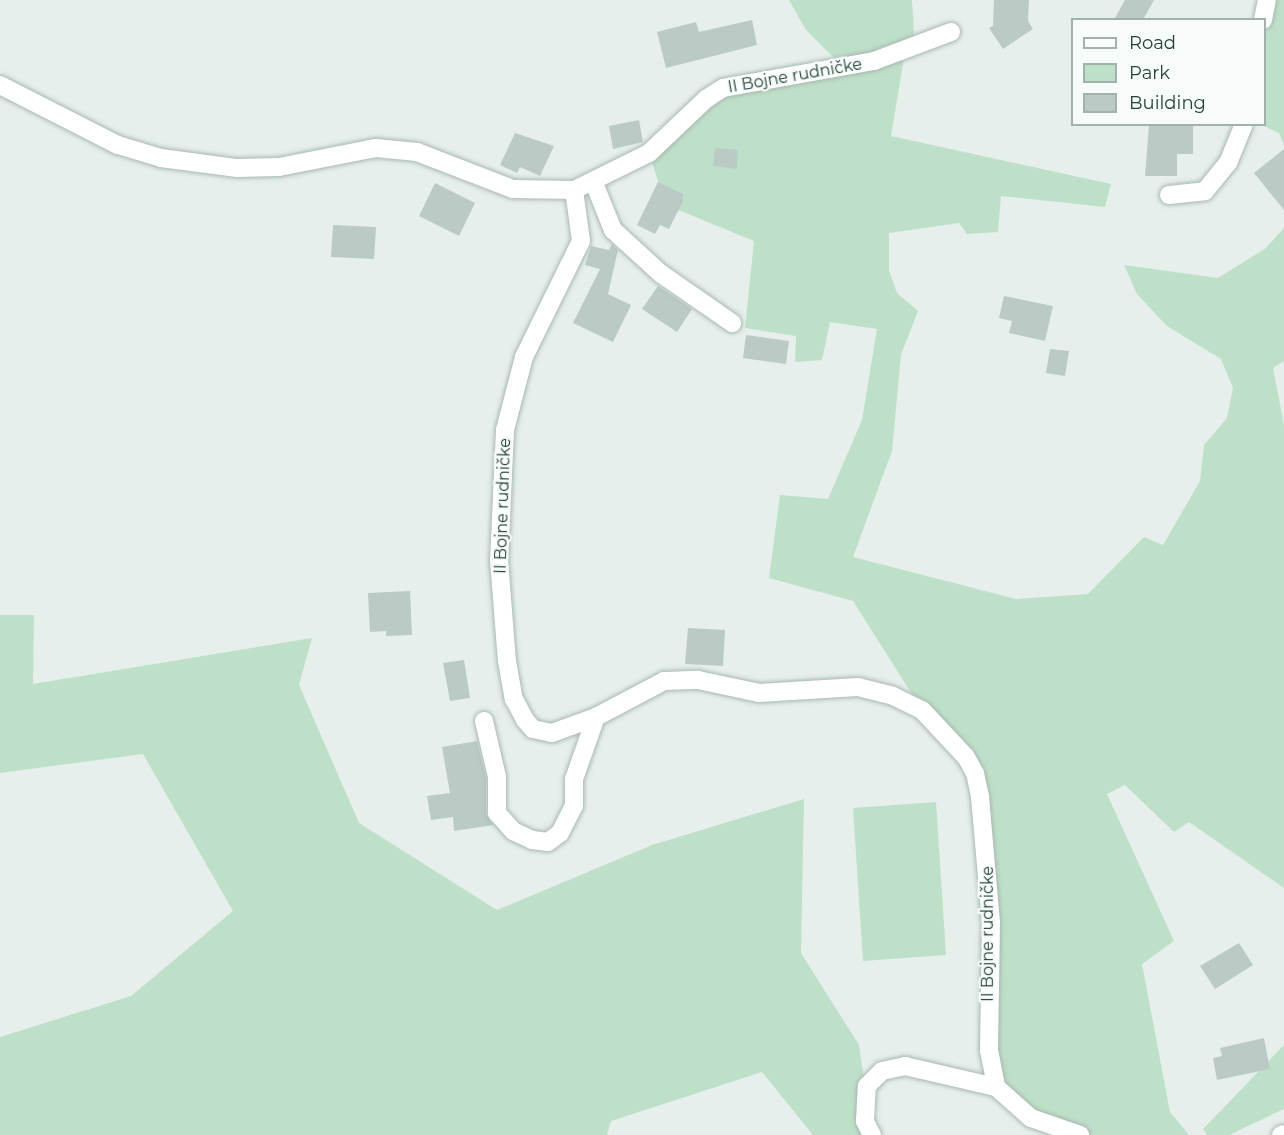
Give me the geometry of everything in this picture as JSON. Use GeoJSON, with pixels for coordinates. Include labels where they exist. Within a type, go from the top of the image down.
{"type":"FeatureCollection","features":[{"type":"Feature","properties":{"kind":"street"},"geometry":{"type":"LineString","coordinates":[[1263,18],[1267,0]]}},
{"type":"Feature","properties":{"kind":"street","name":"II Bojne rudničke"},"geometry":{"type":"LineString","coordinates":[[0,85],[118,146],[161,158],[237,168],[279,167],[376,148],[417,152],[513,189],[574,190],[594,183],[649,153],[706,99],[723,88],[874,61],[951,32]]}},
{"type":"Feature","properties":{"kind":"street"},"geometry":{"type":"LineString","coordinates":[[1168,195],[1205,191],[1228,164],[1243,126]]}},
{"type":"Feature","properties":{"kind":"street"},"geometry":{"type":"LineString","coordinates":[[594,183],[613,230],[660,273],[732,323]]}},
{"type":"Feature","properties":{"kind":"street","name":"II Bojne rudničke"},"geometry":{"type":"LineString","coordinates":[[574,190],[581,241],[524,357],[505,430],[501,461],[500,572],[507,661],[514,699],[525,720],[533,729],[552,733],[596,717],[664,681],[698,680],[759,693],[858,687],[893,696],[922,710],[966,757],[975,773],[980,797],[991,922],[989,1050],[996,1087]]}},
{"type":"Feature","properties":{"kind":"street"},"geometry":{"type":"LineString","coordinates":[[484,721],[497,777],[497,813],[513,831],[532,840],[548,842],[560,833],[574,805],[574,779],[596,717]]}},
{"type":"Feature","properties":{"kind":"street"},"geometry":{"type":"LineString","coordinates":[[872,1135],[866,1121],[867,1086],[882,1071],[905,1066],[996,1087],[1031,1118],[1080,1135]]}},
{"type":"Feature","properties":{"kind":"green space"},"geometry":{"type":"Polygon","coordinates":[[[789,0],[912,0],[915,49],[905,52],[891,136],[1111,184],[1105,207],[1001,196],[998,232],[967,234],[959,223],[889,233],[889,270],[897,293],[918,311],[901,355],[892,451],[853,557],[1016,599],[1088,594],[1144,537],[1163,545],[1200,481],[1204,445],[1227,418],[1233,388],[1221,359],[1167,326],[1137,294],[1124,265],[1218,278],[1266,248],[1284,228],[1284,361],[1273,368],[1284,425],[1284,888],[1189,822],[1174,832],[1125,785],[1107,794],[1174,941],[1142,964],[1170,1112],[1189,1135],[1057,1135],[1000,1091],[975,773],[922,710],[853,601],[769,578],[780,495],[828,499],[862,420],[877,329],[830,322],[822,360],[795,362],[796,336],[745,328],[754,241],[666,205],[649,153],[706,99],[843,67],[806,30],[789,0]]]}},
{"type":"Feature","properties":{"kind":"green space"},"geometry":{"type":"Polygon","coordinates":[[[1267,0],[1284,0],[1284,145],[1279,133],[1264,126],[1266,126],[1267,0]]]}},
{"type":"Feature","properties":{"kind":"green space"},"geometry":{"type":"Polygon","coordinates":[[[0,615],[34,615],[33,684],[312,638],[299,685],[359,823],[497,910],[652,845],[804,799],[801,953],[859,1045],[872,1135],[813,1135],[762,1072],[611,1121],[607,1135],[0,1135],[0,1037],[131,996],[233,911],[143,754],[0,773],[0,615]]]}},
{"type":"Feature","properties":{"kind":"green space"},"geometry":{"type":"Polygon","coordinates":[[[936,802],[946,955],[863,961],[853,808],[936,802]]]}},
{"type":"Feature","properties":{"kind":"green space"},"geometry":{"type":"Polygon","coordinates":[[[1284,1045],[1284,1109],[1229,1135],[1207,1135],[1203,1129],[1284,1045]]]}},
{"type":"Feature","properties":{"kind":"building"},"geometry":{"type":"Polygon","coordinates":[[[994,0],[1029,0],[1028,21],[1033,29],[1003,49],[989,28],[993,26],[994,0]]]}},
{"type":"Feature","properties":{"kind":"building"},"geometry":{"type":"Polygon","coordinates":[[[1125,0],[1154,0],[1144,18],[1115,18],[1125,0]]]}},
{"type":"Feature","properties":{"kind":"building"},"geometry":{"type":"Polygon","coordinates":[[[752,20],[757,45],[666,68],[657,32],[696,22],[699,32],[752,20]]]}},
{"type":"Feature","properties":{"kind":"building"},"geometry":{"type":"Polygon","coordinates":[[[639,120],[643,142],[613,149],[609,126],[639,120]]]}},
{"type":"Feature","properties":{"kind":"building"},"geometry":{"type":"Polygon","coordinates":[[[1149,126],[1193,126],[1193,154],[1177,154],[1177,176],[1145,176],[1149,126]]]}},
{"type":"Feature","properties":{"kind":"building"},"geometry":{"type":"Polygon","coordinates":[[[515,133],[554,146],[540,176],[520,167],[517,173],[500,165],[515,133]]]}},
{"type":"Feature","properties":{"kind":"building"},"geometry":{"type":"Polygon","coordinates":[[[715,148],[738,150],[737,169],[713,166],[715,148]]]}},
{"type":"Feature","properties":{"kind":"building"},"geometry":{"type":"Polygon","coordinates":[[[1284,149],[1284,210],[1254,173],[1284,149]]]}},
{"type":"Feature","properties":{"kind":"building"},"geometry":{"type":"Polygon","coordinates":[[[658,182],[683,194],[683,201],[669,229],[660,225],[655,234],[637,225],[658,182]]]}},
{"type":"Feature","properties":{"kind":"building"},"geometry":{"type":"Polygon","coordinates":[[[435,183],[475,203],[459,236],[419,216],[435,183]]]}},
{"type":"Feature","properties":{"kind":"building"},"geometry":{"type":"Polygon","coordinates":[[[333,225],[376,227],[374,259],[331,257],[333,225]]]}},
{"type":"Feature","properties":{"kind":"building"},"geometry":{"type":"Polygon","coordinates":[[[612,244],[618,250],[608,294],[631,305],[613,342],[573,323],[600,269],[585,265],[591,246],[609,250],[612,244]]]}},
{"type":"Feature","properties":{"kind":"building"},"geometry":{"type":"Polygon","coordinates":[[[658,286],[692,309],[677,332],[642,309],[658,286]]]}},
{"type":"Feature","properties":{"kind":"building"},"geometry":{"type":"Polygon","coordinates":[[[1004,296],[1053,306],[1045,341],[1009,333],[1012,321],[999,318],[1004,296]]]}},
{"type":"Feature","properties":{"kind":"building"},"geometry":{"type":"Polygon","coordinates":[[[746,335],[789,341],[786,364],[743,358],[746,335]]]}},
{"type":"Feature","properties":{"kind":"building"},"geometry":{"type":"Polygon","coordinates":[[[1050,349],[1069,351],[1065,376],[1046,373],[1050,349]]]}},
{"type":"Feature","properties":{"kind":"building"},"geometry":{"type":"Polygon","coordinates":[[[410,591],[412,635],[386,636],[386,631],[370,632],[368,593],[410,591]]]}},
{"type":"Feature","properties":{"kind":"building"},"geometry":{"type":"Polygon","coordinates":[[[688,628],[725,630],[723,666],[685,664],[688,628]]]}},
{"type":"Feature","properties":{"kind":"building"},"geometry":{"type":"Polygon","coordinates":[[[464,660],[470,698],[450,701],[443,663],[464,660]]]}},
{"type":"Feature","properties":{"kind":"building"},"geometry":{"type":"Polygon","coordinates":[[[477,741],[486,778],[486,814],[493,825],[454,831],[453,817],[431,820],[427,796],[450,793],[442,747],[477,741]]]}},
{"type":"Feature","properties":{"kind":"building"},"geometry":{"type":"Polygon","coordinates":[[[1239,943],[1253,965],[1215,989],[1200,966],[1239,943]]]}},
{"type":"Feature","properties":{"kind":"building"},"geometry":{"type":"Polygon","coordinates":[[[1264,1038],[1270,1069],[1217,1080],[1213,1058],[1222,1056],[1220,1048],[1264,1038]]]}}]}
